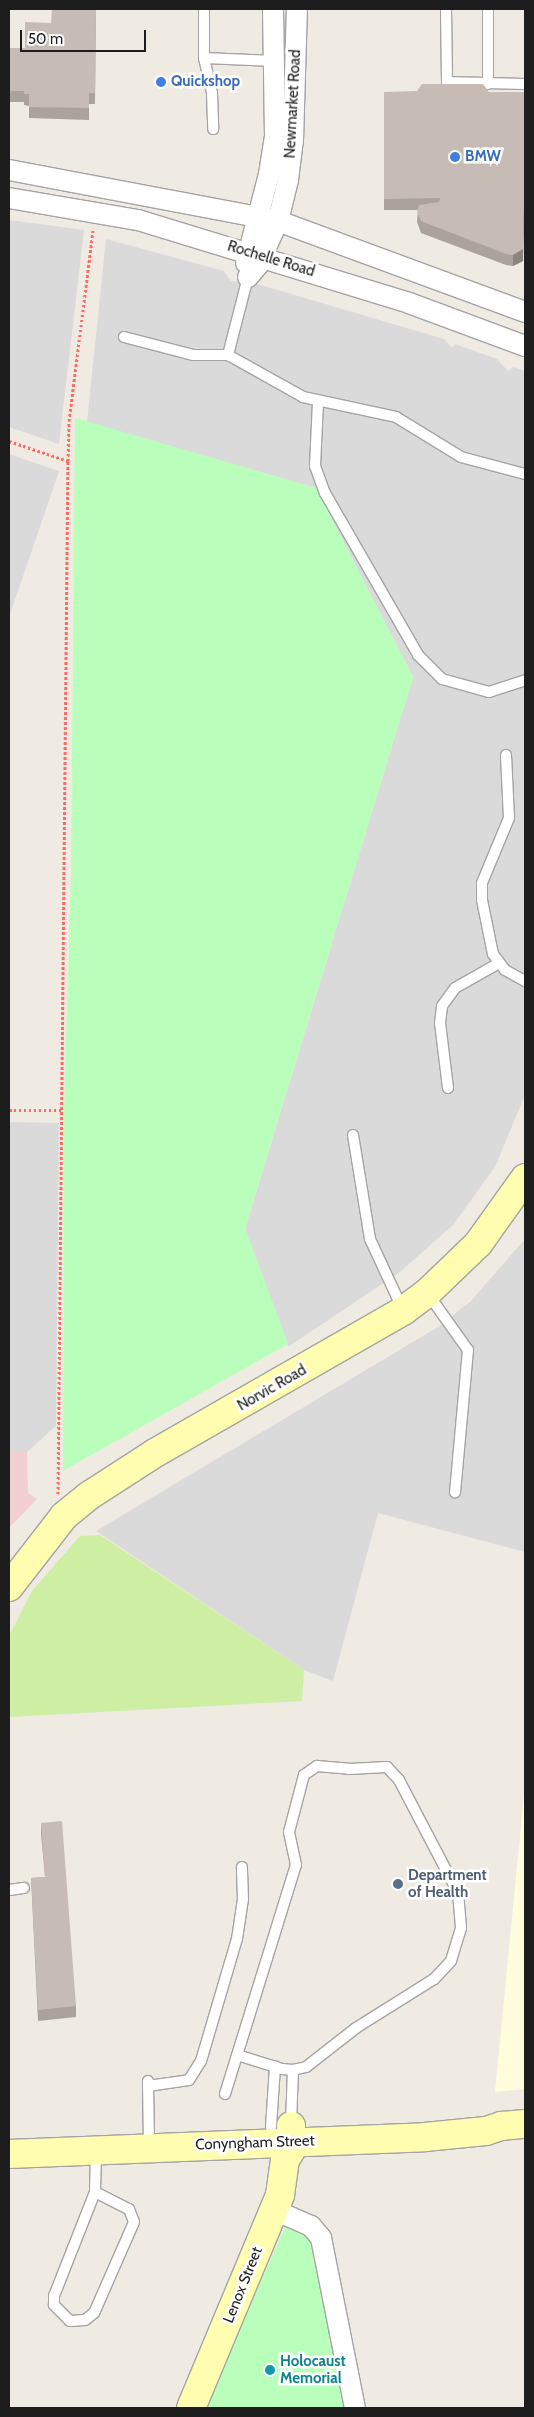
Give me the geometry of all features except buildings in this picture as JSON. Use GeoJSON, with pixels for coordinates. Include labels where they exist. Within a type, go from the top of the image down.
{"type":"FeatureCollection","features":[{"type":"Feature","properties":{"kind":"street","name":"Newmarket Road"},"geometry":{"type":"LineString","coordinates":[[268,218],[275,135],[273,9]]}},
{"type":"Feature","properties":{"kind":"street","name":"Newmarket Road"},"geometry":{"type":"LineString","coordinates":[[248,277],[254,253],[268,218],[293,141],[298,9]]}},
{"type":"Feature","properties":{"kind":"street"},"geometry":{"type":"LineString","coordinates":[[9,170],[268,218],[525,312]]}},
{"type":"Feature","properties":{"kind":"street","name":"Rochelle Road"},"geometry":{"type":"LineString","coordinates":[[9,198],[138,220],[254,253],[453,318],[525,346]]}},
{"type":"Feature","properties":{"kind":"street","name":"Norvic Road"},"geometry":{"type":"LineString","coordinates":[[10,1579],[58,1523],[90,1495],[155,1453],[403,1311],[428,1293],[478,1244],[525,1178]]}},
{"type":"Feature","properties":{"kind":"street","name":"Conyngham Street"},"geometry":{"type":"LineString","coordinates":[[9,2136],[282,2140],[424,2137],[486,2131],[513,2125]]}},
{"type":"Feature","properties":{"kind":"street","name":"Conyngham Street"},"geometry":{"type":"LineString","coordinates":[[9,2154],[96,2150],[148,2139]]}},
{"type":"Feature","properties":{"kind":"street","name":"Lenox Street"},"geometry":{"type":"LineString","coordinates":[[191,2408],[274,2210],[282,2140]]}},
{"type":"Feature","properties":{"kind":"street"},"geometry":{"type":"LineString","coordinates":[[274,2210],[312,2226],[321,2238],[354,2408]]}},
{"type":"Feature","properties":{"kind":"lane"},"geometry":{"type":"LineString","coordinates":[[204,9],[204,58],[212,93],[213,130]]}},
{"type":"Feature","properties":{"kind":"lane"},"geometry":{"type":"LineString","coordinates":[[446,9],[447,82],[525,84]]}},
{"type":"Feature","properties":{"kind":"lane"},"geometry":{"type":"LineString","coordinates":[[488,9],[488,84]]}},
{"type":"Feature","properties":{"kind":"lane"},"geometry":{"type":"LineString","coordinates":[[204,58],[275,61],[295,64]]}},
{"type":"Feature","properties":{"kind":"lane"},"geometry":{"type":"LineString","coordinates":[[228,355],[248,277]]}},
{"type":"Feature","properties":{"kind":"lane"},"geometry":{"type":"LineString","coordinates":[[124,337],[193,355],[228,355],[261,376],[318,402],[396,417],[461,457],[525,474]]}},
{"type":"Feature","properties":{"kind":"lane"},"geometry":{"type":"LineString","coordinates":[[318,402],[315,466],[325,493],[418,655],[442,679],[489,692],[525,680]]}},
{"type":"Feature","properties":{"kind":"lane"},"geometry":{"type":"LineString","coordinates":[[506,755],[509,818],[482,883],[487,933],[499,963],[512,977],[525,981]]}},
{"type":"Feature","properties":{"kind":"lane"},"geometry":{"type":"LineString","coordinates":[[448,1088],[440,1023],[442,1006],[455,988],[499,963]]}},
{"type":"Feature","properties":{"kind":"lane"},"geometry":{"type":"LineString","coordinates":[[353,1136],[370,1239],[403,1311]]}},
{"type":"Feature","properties":{"kind":"lane"},"geometry":{"type":"LineString","coordinates":[[428,1293],[468,1350],[455,1492]]}},
{"type":"Feature","properties":{"kind":"lane"},"geometry":{"type":"LineString","coordinates":[[225,2094],[296,1865],[289,1832],[304,1775],[317,1766],[349,1769],[388,1767],[399,1780],[455,1885],[462,1917],[460,1942],[451,1961],[434,1979],[356,2028],[306,2066],[293,2070],[237,2056]]}},
{"type":"Feature","properties":{"kind":"lane"},"geometry":{"type":"LineString","coordinates":[[148,2139],[148,2083],[189,2080],[201,2061],[236,1939],[243,1898],[242,1867]]}},
{"type":"Feature","properties":{"kind":"lane"},"geometry":{"type":"LineString","coordinates":[[9,1890],[24,1888]]}},
{"type":"Feature","properties":{"kind":"lane"},"geometry":{"type":"LineString","coordinates":[[274,2066],[282,2140]]}},
{"type":"Feature","properties":{"kind":"lane"},"geometry":{"type":"LineString","coordinates":[[282,2140],[293,2070]]}},
{"type":"Feature","properties":{"kind":"lane"},"geometry":{"type":"LineString","coordinates":[[95,2192],[129,2209],[134,2222],[94,2312],[85,2320],[70,2322],[54,2306],[54,2296],[95,2192],[96,2150]]}},
{"type":"Feature","properties":{"kind":"path"},"geometry":{"type":"LineString","coordinates":[[58,1523],[64,1110],[69,421],[93,231]]}},
{"type":"Feature","properties":{"kind":"path"},"geometry":{"type":"LineString","coordinates":[[9,441],[68,461]]}},
{"type":"Feature","properties":{"kind":"path"},"geometry":{"type":"LineString","coordinates":[[9,1110],[64,1110]]}},
{"type":"Feature","properties":{"kind":"shaded area"},"geometry":{"type":"Polygon","coordinates":[[[9,220],[84,230],[59,444],[9,427],[9,220]]]}},
{"type":"Feature","properties":{"kind":"shaded area"},"geometry":{"type":"Polygon","coordinates":[[[106,239],[224,271],[231,281],[254,283],[444,339],[452,348],[455,344],[497,359],[508,371],[513,367],[525,371],[525,1095],[495,1167],[453,1225],[400,1272],[288,1347],[245,1229],[413,677],[316,488],[87,422],[106,239]]]}},
{"type":"Feature","properties":{"kind":"shaded area"},"geometry":{"type":"Polygon","coordinates":[[[9,454],[59,471],[9,617],[9,454]]]}},
{"type":"Feature","properties":{"kind":"shaded area"},"geometry":{"type":"Polygon","coordinates":[[[9,1122],[59,1123],[56,1426],[27,1452],[9,1452],[9,1122]]]}},
{"type":"Feature","properties":{"kind":"shaded area"},"geometry":{"type":"Polygon","coordinates":[[[525,1239],[525,1552],[378,1513],[333,1681],[304,1670],[96,1531],[438,1327],[471,1301],[525,1239]]]}},
{"type":"Feature","properties":{"kind":"shaded area"},"geometry":{"type":"Polygon","coordinates":[[[9,1452],[27,1452],[28,1493],[37,1499],[9,1528],[9,1452]]]}},
{"type":"Feature","properties":{"kind":"shaded area"},"geometry":{"type":"Polygon","coordinates":[[[525,1784],[525,2089],[495,2092],[525,1784]]]}},
{"type":"Feature","properties":{"kind":"green space"},"geometry":{"type":"Polygon","coordinates":[[[75,418],[316,488],[413,677],[245,1228],[288,1344],[63,1471],[64,1110],[71,874],[75,418]]]}},
{"type":"Feature","properties":{"kind":"green space"},"geometry":{"type":"Polygon","coordinates":[[[100,1535],[304,1670],[302,1701],[9,1717],[9,1636],[32,1591],[80,1536],[100,1535]]]}},
{"type":"Feature","properties":{"kind":"green space"},"geometry":{"type":"Polygon","coordinates":[[[286,2225],[316,2239],[344,2408],[204,2408],[286,2225]]]}},
{"type":"Feature","properties":{"kind":"place","name":"Quickshop"},"geometry":{"type":"Point","coordinates":[161,82]}},
{"type":"Feature","properties":{"kind":"place","name":"BMW"},"geometry":{"type":"Point","coordinates":[455,157]}},
{"type":"Feature","properties":{"kind":"place","name":"Department of Health"},"geometry":{"type":"Point","coordinates":[398,1884]}},
{"type":"Feature","properties":{"kind":"place","name":"Holocaust Memorial"},"geometry":{"type":"Point","coordinates":[270,2370]}}]}
